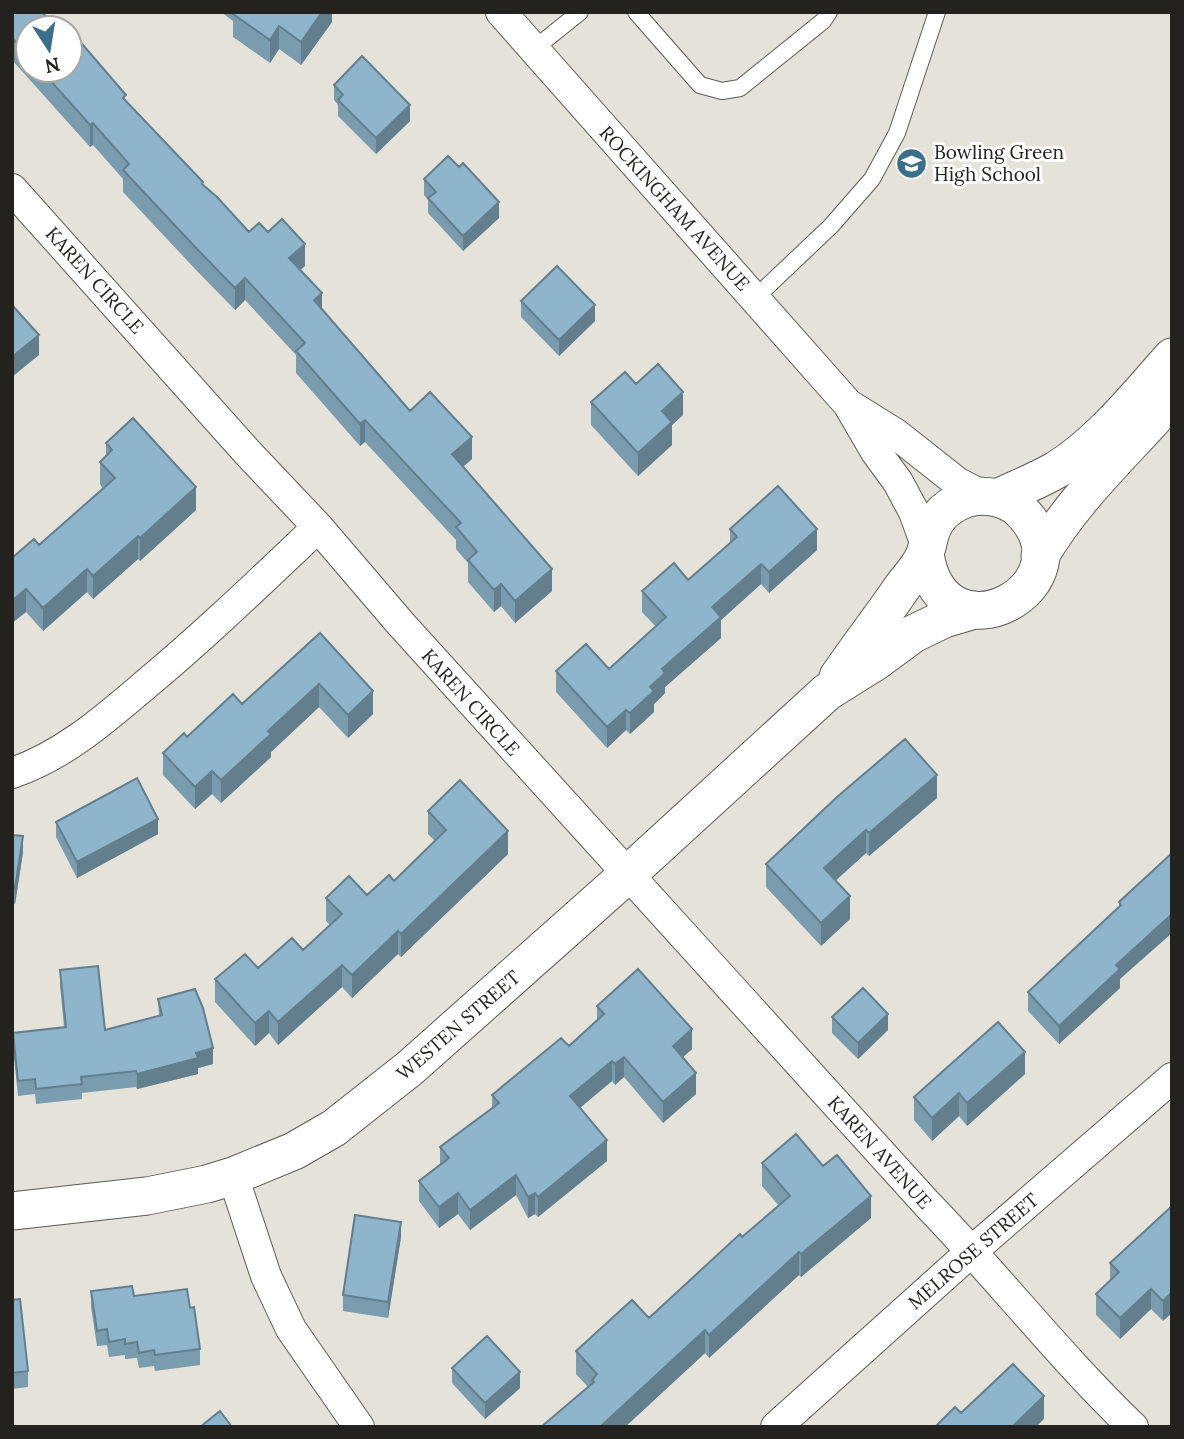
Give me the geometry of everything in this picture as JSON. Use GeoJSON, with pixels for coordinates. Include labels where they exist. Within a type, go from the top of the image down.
{"type":"FeatureCollection","features":[{"type":"Feature","properties":{"kind":"street","name":"ROCKINGHAM AVENUE"},"geometry":{"type":"LineString","coordinates":[[502,12],[848,404],[915,512],[925,550]]}},
{"type":"Feature","properties":{"kind":"street","name":"KAREN CIRCLE"},"geometry":{"type":"LineString","coordinates":[[12,189],[248,453],[318,527],[401,625],[627,875]]}},
{"type":"Feature","properties":{"kind":"street"},"geometry":{"type":"LineString","coordinates":[[991,497],[1015,506],[1029,519],[1038,537],[1040,556],[1036,575],[1026,591],[1011,603],[993,610],[974,610],[959,606],[945,597],[934,585],[925,550],[936,522],[953,505],[968,498],[991,497],[1055,470],[1085,448],[1130,404],[1172,357]]}},
{"type":"Feature","properties":{"kind":"street"},"geometry":{"type":"LineString","coordinates":[[1040,556],[1080,496],[1172,398]]}},
{"type":"Feature","properties":{"kind":"street","name":"ROCKINGHAM AVENUE"},"geometry":{"type":"LineString","coordinates":[[848,404],[896,434],[958,483],[991,497]]}},
{"type":"Feature","properties":{"kind":"street"},"geometry":{"type":"LineString","coordinates":[[12,773],[34,766],[97,726],[202,637],[318,527]]}},
{"type":"Feature","properties":{"kind":"street","name":"WESTEN STREET"},"geometry":{"type":"LineString","coordinates":[[827,692],[925,550]]}},
{"type":"Feature","properties":{"kind":"street","name":"WESTEN STREET"},"geometry":{"type":"LineString","coordinates":[[12,1211],[147,1196],[233,1176],[294,1152],[334,1128],[410,1068],[827,692],[913,634],[944,619],[974,610]]}},
{"type":"Feature","properties":{"kind":"street","name":"KAREN AVENUE"},"geometry":{"type":"LineString","coordinates":[[627,875],[972,1251],[1081,1374],[1133,1427]]}},
{"type":"Feature","properties":{"kind":"street","name":"MELROSE STREET"},"geometry":{"type":"LineString","coordinates":[[776,1427],[972,1251],[1172,1078]]}},
{"type":"Feature","properties":{"kind":"street"},"geometry":{"type":"LineString","coordinates":[[233,1176],[266,1276],[291,1329],[359,1427]]}},
{"type":"Feature","properties":{"kind":"lane"},"geometry":{"type":"LineString","coordinates":[[534,49],[580,12]]}},
{"type":"Feature","properties":{"kind":"lane"},"geometry":{"type":"LineString","coordinates":[[636,12],[700,85],[722,92],[740,88],[823,21],[830,12]]}},
{"type":"Feature","properties":{"kind":"lane"},"geometry":{"type":"LineString","coordinates":[[755,298],[831,226],[872,179],[897,133],[937,12]]}},
{"type":"Feature","properties":{"kind":"building"},"geometry":{"type":"Polygon","coordinates":[[[12,12],[44,14],[14,14],[14,40],[12,12]]]}},
{"type":"Feature","properties":{"kind":"building"},"geometry":{"type":"Polygon","coordinates":[[[322,12],[301,42],[279,26],[270,40],[233,14],[322,12]]]}},
{"type":"Feature","properties":{"kind":"building"},"geometry":{"type":"Polygon","coordinates":[[[84,46],[126,95],[123,98],[249,232],[259,223],[268,232],[282,219],[305,244],[289,258],[322,293],[314,300],[410,411],[430,392],[472,437],[452,454],[552,569],[515,601],[501,584],[494,590],[468,560],[477,552],[456,527],[461,523],[365,420],[360,424],[296,351],[305,343],[245,278],[235,288],[123,170],[129,164],[93,123],[90,125],[53,84],[84,84],[84,46]]]}},
{"type":"Feature","properties":{"kind":"building"},"geometry":{"type":"Polygon","coordinates":[[[362,56],[410,105],[376,138],[338,100],[343,95],[334,85],[362,56]]]}},
{"type":"Feature","properties":{"kind":"building"},"geometry":{"type":"Polygon","coordinates":[[[448,156],[459,167],[463,163],[499,202],[463,236],[428,198],[436,192],[424,179],[448,156]]]}},
{"type":"Feature","properties":{"kind":"building"},"geometry":{"type":"Polygon","coordinates":[[[557,266],[595,305],[559,340],[521,301],[557,266]]]}},
{"type":"Feature","properties":{"kind":"building"},"geometry":{"type":"Polygon","coordinates":[[[12,305],[39,335],[12,357],[12,305]]]}},
{"type":"Feature","properties":{"kind":"building"},"geometry":{"type":"Polygon","coordinates":[[[658,364],[683,392],[662,411],[672,422],[638,453],[591,402],[625,372],[636,384],[658,364]]]}},
{"type":"Feature","properties":{"kind":"building"},"geometry":{"type":"Polygon","coordinates":[[[133,418],[196,487],[93,576],[87,569],[43,608],[26,589],[12,601],[12,558],[34,539],[39,545],[115,478],[100,462],[112,450],[106,443],[133,418]]]}},
{"type":"Feature","properties":{"kind":"building"},"geometry":{"type":"Polygon","coordinates":[[[778,486],[817,529],[769,572],[761,564],[712,607],[721,617],[662,669],[665,673],[650,687],[654,691],[630,713],[626,710],[607,727],[556,671],[586,644],[609,669],[666,617],[642,591],[674,563],[688,580],[737,537],[730,529],[778,486]]]}},
{"type":"Feature","properties":{"kind":"building"},"geometry":{"type":"Polygon","coordinates":[[[320,633],[373,691],[348,715],[319,684],[268,731],[271,734],[221,780],[212,771],[195,787],[163,753],[184,733],[187,737],[233,694],[242,704],[320,633]]]}},
{"type":"Feature","properties":{"kind":"building"},"geometry":{"type":"Polygon","coordinates":[[[905,739],[937,775],[869,833],[866,830],[824,868],[850,896],[821,923],[766,864],[837,797],[905,739]]]}},
{"type":"Feature","properties":{"kind":"building"},"geometry":{"type":"Polygon","coordinates":[[[137,778],[158,819],[77,862],[56,822],[137,778]]]}},
{"type":"Feature","properties":{"kind":"building"},"geometry":{"type":"Polygon","coordinates":[[[460,780],[508,831],[401,934],[398,931],[352,975],[342,965],[278,1022],[269,1011],[255,1023],[215,979],[245,954],[258,968],[292,938],[303,950],[342,914],[326,898],[349,876],[367,895],[389,875],[394,881],[446,830],[428,811],[460,780]]]}},
{"type":"Feature","properties":{"kind":"building"},"geometry":{"type":"Polygon","coordinates":[[[12,835],[23,836],[15,888],[12,887],[12,835]]]}},
{"type":"Feature","properties":{"kind":"building"},"geometry":{"type":"Polygon","coordinates":[[[1172,853],[1172,914],[1116,965],[1120,969],[1059,1026],[1028,992],[1172,853]]]}},
{"type":"Feature","properties":{"kind":"building"},"geometry":{"type":"Polygon","coordinates":[[[98,966],[105,1030],[162,1015],[158,999],[195,989],[203,1008],[213,1048],[196,1053],[198,1058],[137,1074],[136,1071],[81,1077],[82,1084],[36,1089],[35,1079],[18,1081],[13,1033],[66,1027],[60,970],[98,966]]]}},
{"type":"Feature","properties":{"kind":"building"},"geometry":{"type":"Polygon","coordinates":[[[638,969],[692,1029],[673,1046],[696,1073],[663,1102],[624,1057],[615,1064],[612,1061],[570,1096],[607,1140],[538,1197],[535,1193],[528,1197],[516,1175],[470,1210],[458,1193],[439,1207],[419,1181],[449,1158],[440,1147],[499,1103],[492,1095],[561,1038],[569,1046],[604,1014],[597,1006],[638,969]]]}},
{"type":"Feature","properties":{"kind":"building"},"geometry":{"type":"Polygon","coordinates":[[[863,988],[888,1014],[858,1043],[832,1017],[863,988]]]}},
{"type":"Feature","properties":{"kind":"building"},"geometry":{"type":"Polygon","coordinates":[[[998,1022],[1025,1052],[967,1103],[959,1093],[932,1118],[914,1097],[998,1022]]]}},
{"type":"Feature","properties":{"kind":"building"},"geometry":{"type":"Polygon","coordinates":[[[796,1134],[823,1166],[837,1155],[871,1196],[801,1254],[799,1252],[709,1335],[705,1330],[600,1427],[541,1427],[594,1382],[592,1380],[597,1374],[576,1351],[632,1300],[649,1318],[740,1234],[742,1237],[790,1196],[762,1163],[796,1134]]]}},
{"type":"Feature","properties":{"kind":"building"},"geometry":{"type":"Polygon","coordinates":[[[1172,1206],[1172,1292],[1163,1301],[1151,1289],[1120,1318],[1096,1294],[1119,1272],[1110,1263],[1172,1206]]]}},
{"type":"Feature","properties":{"kind":"building"},"geometry":{"type":"Polygon","coordinates":[[[355,1215],[401,1222],[388,1302],[343,1295],[355,1215]]]}},
{"type":"Feature","properties":{"kind":"building"},"geometry":{"type":"Polygon","coordinates":[[[132,1286],[134,1296],[187,1289],[190,1308],[194,1307],[200,1349],[155,1355],[154,1350],[139,1353],[137,1342],[125,1344],[125,1339],[109,1342],[107,1329],[97,1331],[91,1291],[132,1286]]]}},
{"type":"Feature","properties":{"kind":"building"},"geometry":{"type":"Polygon","coordinates":[[[20,1299],[28,1371],[12,1373],[12,1300],[20,1299]]]}},
{"type":"Feature","properties":{"kind":"building"},"geometry":{"type":"Polygon","coordinates":[[[487,1336],[520,1372],[485,1403],[452,1368],[487,1336]]]}},
{"type":"Feature","properties":{"kind":"building"},"geometry":{"type":"Polygon","coordinates":[[[1013,1364],[1044,1396],[1012,1427],[935,1427],[955,1407],[961,1413],[1013,1364]]]}},
{"type":"Feature","properties":{"kind":"building"},"geometry":{"type":"Polygon","coordinates":[[[220,1411],[232,1427],[200,1427],[220,1411]]]}},
{"type":"Feature","properties":{"kind":"place","name":"Bowling Green High School"},"geometry":{"type":"Point","coordinates":[911,163]}}]}
